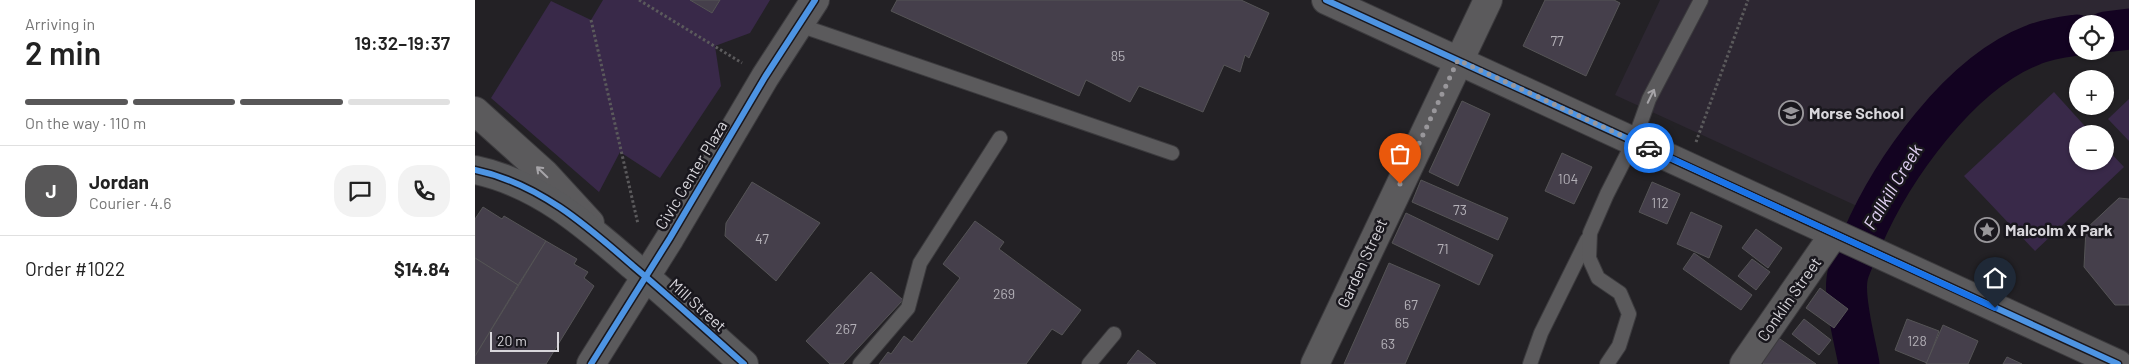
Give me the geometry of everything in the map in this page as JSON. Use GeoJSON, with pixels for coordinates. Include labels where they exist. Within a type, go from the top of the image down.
{"type":"FeatureCollection","features":[{"type":"Feature","properties":{"kind":"highway"},"geometry":{"type":"LineString","coordinates":[[475,170],[503,178],[541,195],[611,246]]}},
{"type":"Feature","properties":{"kind":"highway","name":"Mill Street"},"geometry":{"type":"LineString","coordinates":[[611,246],[745,364]]}},
{"type":"Feature","properties":{"kind":"street","name":"Civic Center Plaza"},"geometry":{"type":"LineString","coordinates":[[591,364],[815,0]]}},
{"type":"Feature","properties":{"kind":"street"},"geometry":{"type":"LineString","coordinates":[[1327,0],[2118,364]]}},
{"type":"Feature","properties":{"kind":"street","name":"Garden Street"},"geometry":{"type":"LineString","coordinates":[[1315,364],[1488,0]]}},
{"type":"Feature","properties":{"kind":"street","name":"Mill Street"},"geometry":{"type":"LineString","coordinates":[[475,111],[545,174],[611,246]]}},
{"type":"Feature","properties":{"kind":"street","name":"Conklin Street"},"geometry":{"type":"LineString","coordinates":[[1744,364],[1839,236]]}},
{"type":"Feature","properties":{"kind":"lane"},"geometry":{"type":"LineString","coordinates":[[1530,364],[1541,333],[1591,234],[1607,194],[1634,141],[1649,99],[1701,0]]}},
{"type":"Feature","properties":{"kind":"lane"},"geometry":{"type":"LineString","coordinates":[[799,25],[1172,153]]}},
{"type":"Feature","properties":{"kind":"lane"},"geometry":{"type":"LineString","coordinates":[[860,364],[908,308],[920,263],[1000,138]]}},
{"type":"Feature","properties":{"kind":"lane"},"geometry":{"type":"LineString","coordinates":[[1591,234],[1589,258],[1598,278],[1620,293],[1629,314],[1619,346],[1607,364]]}},
{"type":"Feature","properties":{"kind":"lane"},"geometry":{"type":"LineString","coordinates":[[1089,364],[1114,334]]}},
{"type":"Feature","properties":{"kind":"path"},"geometry":{"type":"LineString","coordinates":[[639,0],[742,63]]}},
{"type":"Feature","properties":{"kind":"path"},"geometry":{"type":"LineString","coordinates":[[1688,166],[1748,0]]}},
{"type":"Feature","properties":{"kind":"path"},"geometry":{"type":"LineString","coordinates":[[591,20],[638,224]]}},
{"type":"Feature","properties":{"kind":"shaded area"},"geometry":{"type":"Polygon","coordinates":[[[603,0],[690,0],[712,13],[720,0],[770,0],[750,33],[715,46],[721,86],[660,178],[620,152],[599,192],[491,98],[551,1],[591,20],[603,0]]]}},
{"type":"Feature","properties":{"kind":"shaded area","name":"Morse School"},"geometry":{"type":"Polygon","coordinates":[[[1660,0],[2129,0],[2129,19],[2114,21],[2114,15],[2069,15],[2069,26],[2030,35],[2001,49],[1971,71],[1941,99],[1909,134],[1881,171],[1859,207],[1615,95],[1660,0]]]}},
{"type":"Feature","properties":{"kind":"shaded area"},"geometry":{"type":"Polygon","coordinates":[[[2054,92],[2069,109],[2069,115],[2075,115],[2084,125],[2069,125],[2069,170],[2114,170],[2114,156],[2124,167],[2035,251],[1964,176],[2054,92]]]}},
{"type":"Feature","properties":{"kind":"shaded area"},"geometry":{"type":"Polygon","coordinates":[[[2129,99],[2129,141],[2108,119],[2129,99]]]}},
{"type":"Feature","properties":{"kind":"building"},"geometry":{"type":"Polygon","coordinates":[[[690,0],[720,0],[712,13],[690,0]]]}},
{"type":"Feature","properties":{"kind":"building"},"geometry":{"type":"Polygon","coordinates":[[[897,0],[1241,0],[1269,13],[1249,58],[1245,55],[1240,72],[1224,65],[1203,112],[1139,86],[1130,102],[1086,80],[1079,96],[891,11],[897,0]]]}},
{"type":"Feature","properties":{"kind":"building"},"geometry":{"type":"Polygon","coordinates":[[[1545,0],[1614,0],[1620,3],[1586,76],[1523,46],[1545,0]]]}},
{"type":"Feature","properties":{"kind":"building"},"geometry":{"type":"Polygon","coordinates":[[[1462,101],[1490,114],[1458,186],[1429,172],[1462,101]]]}},
{"type":"Feature","properties":{"kind":"building"},"geometry":{"type":"Polygon","coordinates":[[[1562,153],[1592,167],[1574,204],[1545,191],[1562,153]]]}},
{"type":"Feature","properties":{"kind":"building"},"geometry":{"type":"Polygon","coordinates":[[[1421,180],[1508,218],[1498,240],[1412,202],[1421,180]]]}},
{"type":"Feature","properties":{"kind":"building"},"geometry":{"type":"Polygon","coordinates":[[[752,182],[820,223],[776,281],[725,236],[726,223],[752,182]]]}},
{"type":"Feature","properties":{"kind":"building"},"geometry":{"type":"Polygon","coordinates":[[[1652,182],[1680,194],[1667,224],[1639,212],[1652,182]]]}},
{"type":"Feature","properties":{"kind":"building"},"geometry":{"type":"Polygon","coordinates":[[[2119,198],[2129,199],[2129,305],[2115,305],[2084,267],[2086,229],[2119,198]]]}},
{"type":"Feature","properties":{"kind":"building"},"geometry":{"type":"Polygon","coordinates":[[[483,207],[502,219],[504,216],[546,241],[518,285],[475,258],[475,219],[483,207]]]}},
{"type":"Feature","properties":{"kind":"building"},"geometry":{"type":"Polygon","coordinates":[[[1691,212],[1722,226],[1709,258],[1677,244],[1691,212]]]}},
{"type":"Feature","properties":{"kind":"building"},"geometry":{"type":"Polygon","coordinates":[[[1406,213],[1493,255],[1479,285],[1392,243],[1406,213]]]}},
{"type":"Feature","properties":{"kind":"building"},"geometry":{"type":"Polygon","coordinates":[[[975,221],[1004,242],[999,249],[1081,310],[1062,335],[1052,329],[1026,364],[879,364],[888,352],[891,354],[904,336],[912,342],[960,278],[943,264],[975,221]]]}},
{"type":"Feature","properties":{"kind":"building"},"geometry":{"type":"Polygon","coordinates":[[[1756,229],[1782,248],[1768,268],[1742,248],[1756,229]]]}},
{"type":"Feature","properties":{"kind":"building"},"geometry":{"type":"Polygon","coordinates":[[[546,241],[577,259],[574,264],[588,272],[584,278],[594,286],[546,364],[475,364],[475,356],[546,241]]]}},
{"type":"Feature","properties":{"kind":"building"},"geometry":{"type":"Polygon","coordinates":[[[1694,253],[1752,295],[1741,310],[1683,269],[1694,253]]]}},
{"type":"Feature","properties":{"kind":"building"},"geometry":{"type":"Polygon","coordinates":[[[475,258],[518,285],[475,356],[475,258]]]}},
{"type":"Feature","properties":{"kind":"building"},"geometry":{"type":"Polygon","coordinates":[[[1752,259],[1770,272],[1756,290],[1738,276],[1752,259]]]}},
{"type":"Feature","properties":{"kind":"building"},"geometry":{"type":"Polygon","coordinates":[[[1389,263],[1440,285],[1405,364],[1344,364],[1389,263]]]}},
{"type":"Feature","properties":{"kind":"building"},"geometry":{"type":"Polygon","coordinates":[[[871,272],[903,300],[843,364],[830,364],[806,341],[871,272]]]}},
{"type":"Feature","properties":{"kind":"building"},"geometry":{"type":"Polygon","coordinates":[[[1820,288],[1848,309],[1834,328],[1806,308],[1820,288]]]}},
{"type":"Feature","properties":{"kind":"building"},"geometry":{"type":"Polygon","coordinates":[[[1804,319],[1831,340],[1819,355],[1792,334],[1804,319]]]}},
{"type":"Feature","properties":{"kind":"building"},"geometry":{"type":"Polygon","coordinates":[[[1907,319],[1939,331],[1927,363],[1895,350],[1907,319]]]}},
{"type":"Feature","properties":{"kind":"building"},"geometry":{"type":"Polygon","coordinates":[[[1943,325],[1978,341],[1968,364],[1926,364],[1943,325]]]}},
{"type":"Feature","properties":{"kind":"building"},"geometry":{"type":"Polygon","coordinates":[[[1777,337],[1816,364],[1764,364],[1760,361],[1777,337]]]}},
{"type":"Feature","properties":{"kind":"building"},"geometry":{"type":"Polygon","coordinates":[[[1138,350],[1156,364],[1127,364],[1138,350]]]}},
{"type":"Feature","properties":{"kind":"building"},"geometry":{"type":"Polygon","coordinates":[[[2007,357],[2022,364],[2003,364],[2007,357]]]}},
{"type":"Feature","properties":{"kind":"waterway","name":"Fallkill Creek"},"geometry":{"type":"LineString","coordinates":[[2114,31],[2129,29]]}},
{"type":"Feature","properties":{"kind":"waterway","name":"Fallkill Creek"},"geometry":{"type":"LineString","coordinates":[[1859,364],[1848,306],[1848,274],[1862,239],[1891,183],[1931,126],[1980,77],[2006,59],[2033,45],[2055,38],[2069,36]]}},
{"type":"Feature","properties":{"kind":"cycle path"},"geometry":{"type":"LineString","coordinates":[[591,364],[670,238],[765,77],[815,0]]}},
{"type":"Feature","properties":{"kind":"cycle path"},"geometry":{"type":"LineString","coordinates":[[1326,0],[2118,364]]}},
{"type":"Feature","properties":{"kind":"cycle path"},"geometry":{"type":"LineString","coordinates":[[475,170],[498,176],[520,185],[540,195],[579,221],[661,290],[744,364]]}},
{"type":"Feature","properties":{"kind":"way so far"},"geometry":{"type":"LineString","coordinates":[[1400,184],[1458,60],[1649,148]]}},
{"type":"Feature","properties":{"kind":"place","name":"Morse School"},"geometry":{"type":"Point","coordinates":[1791,113]}},
{"type":"Feature","properties":{"kind":"place","name":"Malcolm X Park"},"geometry":{"type":"Point","coordinates":[1987,230]}},
{"type":"Feature","properties":{"kind":"route"},"geometry":{"type":"LineString","coordinates":[[1649,148],[1995,308]]}}]}
